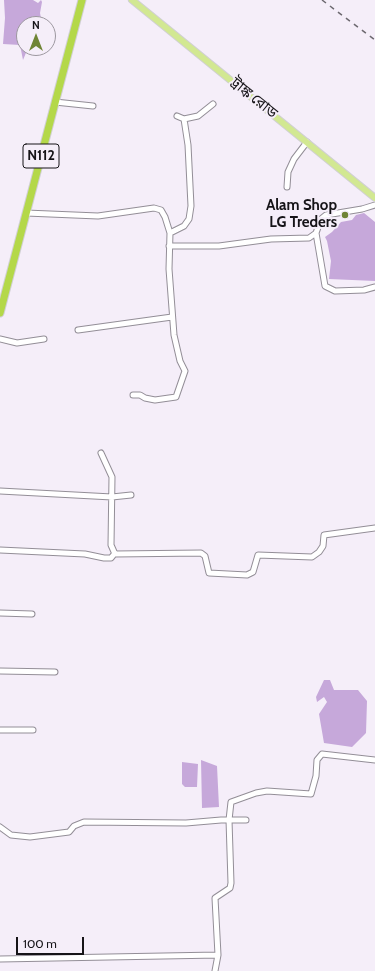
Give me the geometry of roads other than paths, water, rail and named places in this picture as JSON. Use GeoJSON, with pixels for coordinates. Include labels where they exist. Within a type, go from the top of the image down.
{"type":"FeatureCollection","features":[{"type":"Feature","properties":{"kind":"highway","name":"N112"},"geometry":{"type":"LineString","coordinates":[[0,313],[82,0]]}},
{"type":"Feature","properties":{"kind":"main road","name":"ট্রাঙ্ক রোড"},"geometry":{"type":"LineString","coordinates":[[132,0],[375,198]]}},
{"type":"Feature","properties":{"kind":"street"},"geometry":{"type":"LineString","coordinates":[[55,102],[93,106]]}},
{"type":"Feature","properties":{"kind":"street"},"geometry":{"type":"LineString","coordinates":[[177,116],[184,119],[198,116],[213,104]]}},
{"type":"Feature","properties":{"kind":"street"},"geometry":{"type":"LineString","coordinates":[[170,233],[184,226],[189,219],[191,206],[188,145],[184,119]]}},
{"type":"Feature","properties":{"kind":"street"},"geometry":{"type":"LineString","coordinates":[[287,187],[288,172],[294,159],[307,142]]}},
{"type":"Feature","properties":{"kind":"street"},"geometry":{"type":"LineString","coordinates":[[375,205],[362,209],[326,215],[321,219],[316,233],[325,286],[335,291],[364,290],[375,287]]}},
{"type":"Feature","properties":{"kind":"street"},"geometry":{"type":"LineString","coordinates":[[26,213],[98,216],[154,208],[161,210],[165,216],[170,233],[169,246],[172,317],[177,348],[185,371],[182,384],[176,397],[155,400],[145,398],[140,395],[133,395]]}},
{"type":"Feature","properties":{"kind":"street"},"geometry":{"type":"LineString","coordinates":[[169,246],[219,246],[271,239],[309,238],[316,233]]}},
{"type":"Feature","properties":{"kind":"street"},"geometry":{"type":"LineString","coordinates":[[78,330],[172,317]]}},
{"type":"Feature","properties":{"kind":"street"},"geometry":{"type":"LineString","coordinates":[[0,339],[17,343],[44,339]]}},
{"type":"Feature","properties":{"kind":"street"},"geometry":{"type":"LineString","coordinates":[[101,453],[112,477],[111,545],[115,554]]}},
{"type":"Feature","properties":{"kind":"street"},"geometry":{"type":"LineString","coordinates":[[0,492],[112,497],[131,495]]}},
{"type":"Feature","properties":{"kind":"street"},"geometry":{"type":"LineString","coordinates":[[0,550],[85,554],[104,558],[111,558],[115,554],[201,554],[205,556],[209,573],[247,575],[253,572],[258,555],[312,557],[319,552],[323,546],[324,535],[375,528]]}},
{"type":"Feature","properties":{"kind":"street"},"geometry":{"type":"LineString","coordinates":[[0,613],[32,614]]}},
{"type":"Feature","properties":{"kind":"street"},"geometry":{"type":"LineString","coordinates":[[0,671],[55,672]]}},
{"type":"Feature","properties":{"kind":"street"},"geometry":{"type":"LineString","coordinates":[[0,730],[34,730]]}},
{"type":"Feature","properties":{"kind":"street"},"geometry":{"type":"LineString","coordinates":[[215,971],[218,955],[215,898],[230,888],[229,820],[231,802],[256,793],[279,791],[311,794],[316,776],[317,760],[322,754],[375,760]]}},
{"type":"Feature","properties":{"kind":"street"},"geometry":{"type":"LineString","coordinates":[[0,828],[11,835],[30,837],[65,834],[74,826],[84,822],[186,823],[246,820]]}},
{"type":"Feature","properties":{"kind":"street"},"geometry":{"type":"LineString","coordinates":[[0,959],[92,956],[218,955]]}},
{"type":"Feature","properties":{"kind":"railway"},"geometry":{"type":"LineString","coordinates":[[322,0],[375,40]]}},
{"type":"Feature","properties":{"kind":"place","name":"Alam Shop LG Treders"},"geometry":{"type":"Point","coordinates":[345,215]}}]}
